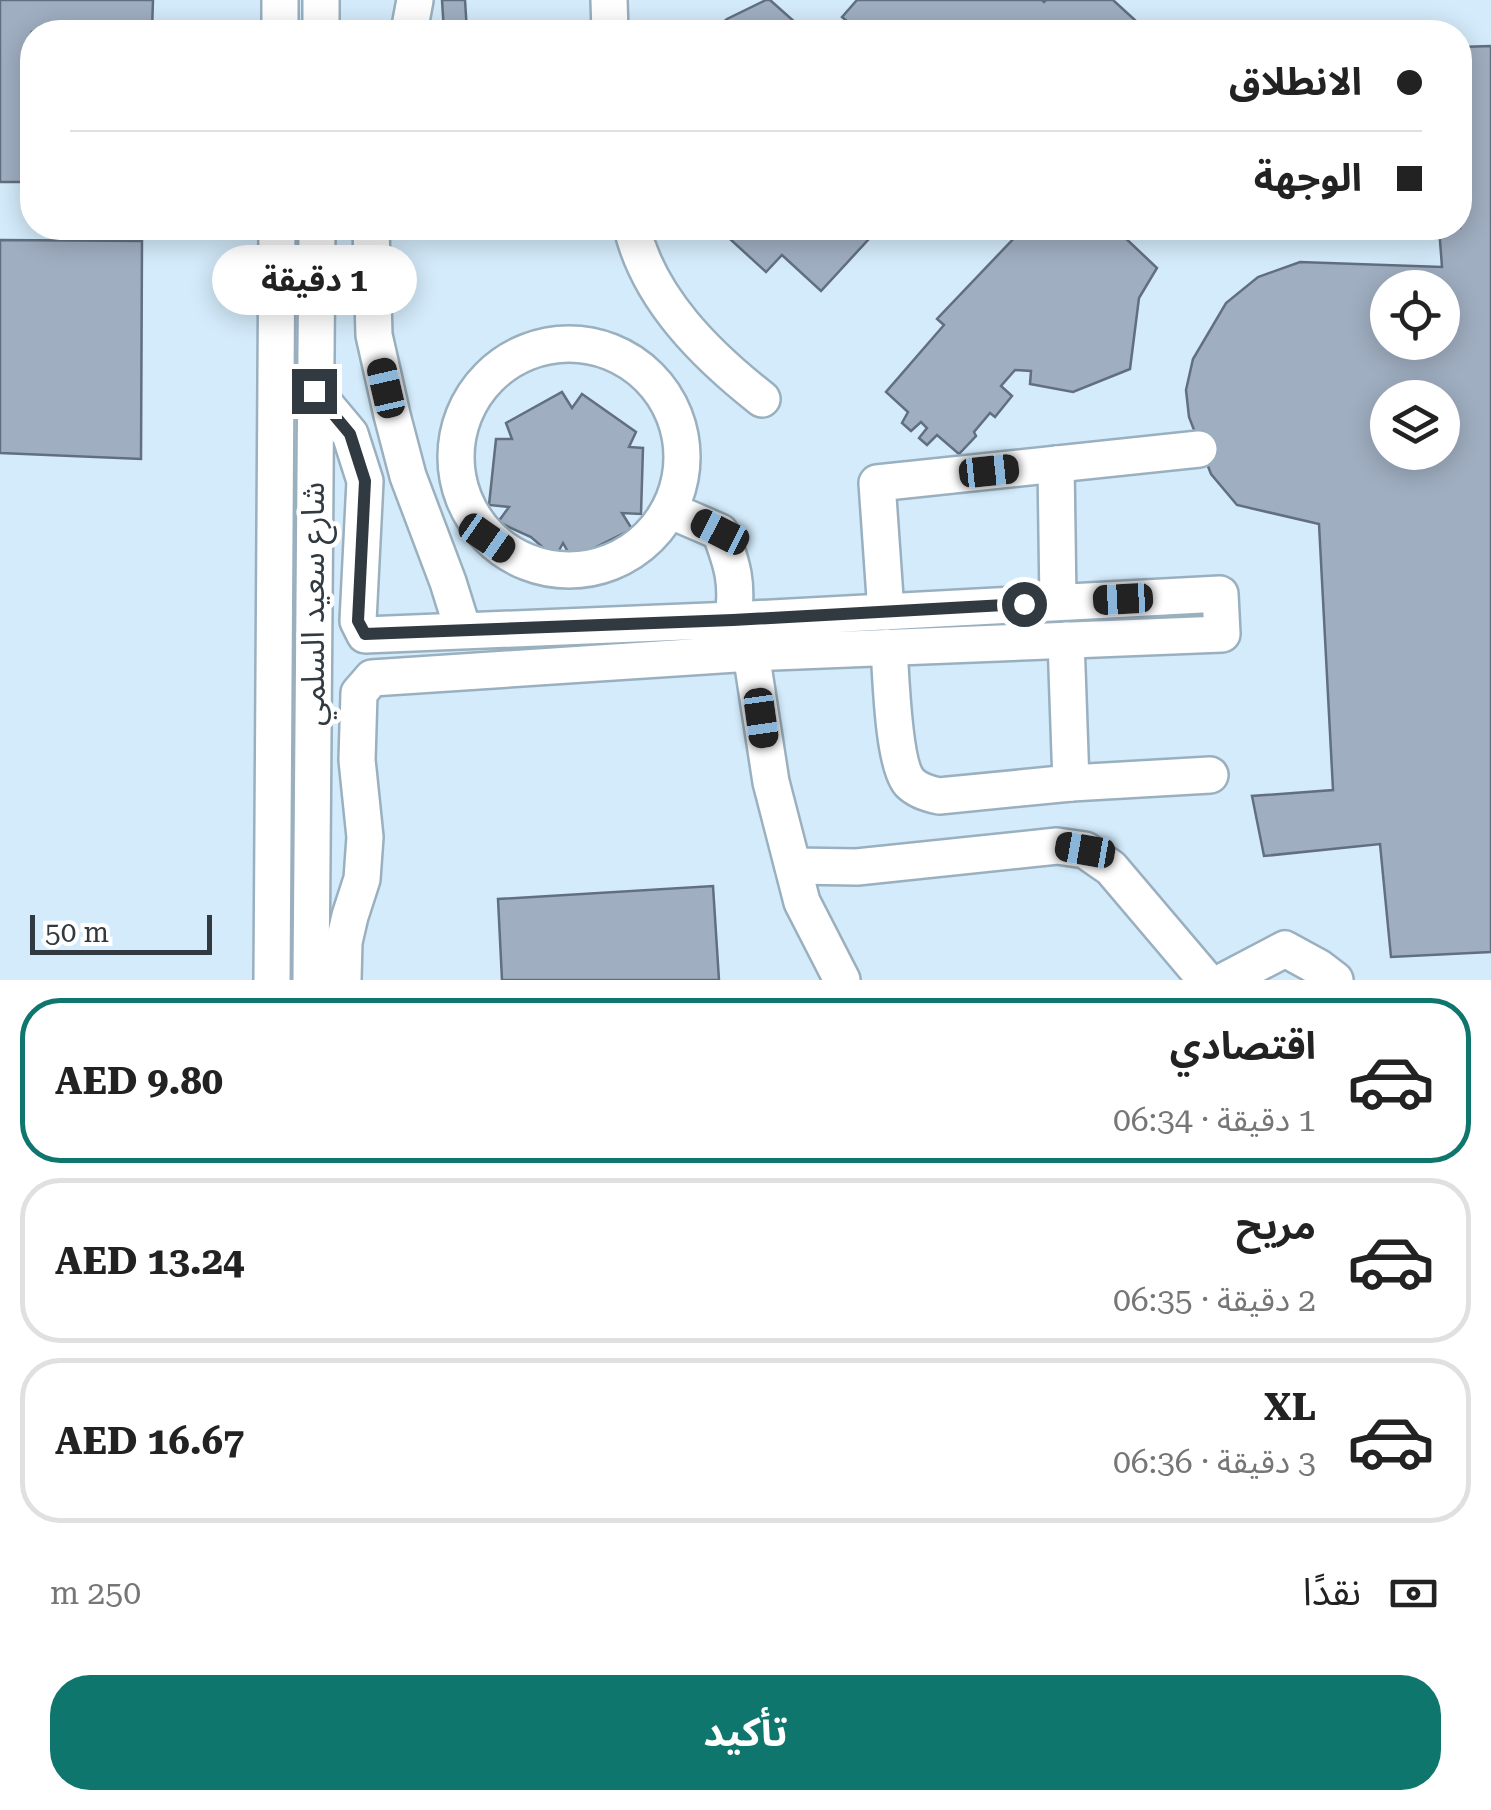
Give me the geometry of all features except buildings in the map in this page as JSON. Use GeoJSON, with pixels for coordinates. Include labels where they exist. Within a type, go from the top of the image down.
{"type":"FeatureCollection","features":[{"type":"Feature","properties":{"kind":"street","name":"شارع سعيد السلمي"},"geometry":{"type":"LineString","coordinates":[[272,980],[277,240]]}},
{"type":"Feature","properties":{"kind":"street","name":"شارع سعيد السلمي"},"geometry":{"type":"LineString","coordinates":[[311,980],[317,240]]}},
{"type":"Feature","properties":{"kind":"street"},"geometry":{"type":"LineString","coordinates":[[371,240],[374,335],[392,415],[408,476],[463,630]]}},
{"type":"Feature","properties":{"kind":"street"},"geometry":{"type":"LineString","coordinates":[[635,240],[652,280],[679,320],[727,371],[762,399]]}},
{"type":"Feature","properties":{"kind":"street"},"geometry":{"type":"LineString","coordinates":[[566,343],[603,348],[636,364],[663,391],[679,425],[683,462],[669,510],[655,531],[626,556],[591,569],[554,570],[518,559],[487,538],[466,507],[455,471],[457,433],[472,398],[496,369],[528,350],[566,343]]}},
{"type":"Feature","properties":{"kind":"street"},"geometry":{"type":"LineString","coordinates":[[314,391],[350,434],[365,481],[358,621],[365,634],[733,620],[1220,594],[1222,634],[752,654],[372,678],[359,693],[358,760],[365,836],[362,879],[344,942],[343,980]]}},
{"type":"Feature","properties":{"kind":"street"},"geometry":{"type":"LineString","coordinates":[[886,612],[877,482],[1199,449]]}},
{"type":"Feature","properties":{"kind":"street"},"geometry":{"type":"LineString","coordinates":[[1056,464],[1058,602]]}},
{"type":"Feature","properties":{"kind":"street"},"geometry":{"type":"LineString","coordinates":[[669,510],[720,532],[732,561],[737,594],[733,620]]}},
{"type":"Feature","properties":{"kind":"street"},"geometry":{"type":"LineString","coordinates":[[1066,640],[1071,782]]}},
{"type":"Feature","properties":{"kind":"street"},"geometry":{"type":"LineString","coordinates":[[889,648],[900,762],[909,782],[926,793],[939,796],[1071,782],[1210,776]]}},
{"type":"Feature","properties":{"kind":"street"},"geometry":{"type":"LineString","coordinates":[[752,654],[771,782],[802,902],[842,980]]}},
{"type":"Feature","properties":{"kind":"street"},"geometry":{"type":"LineString","coordinates":[[793,866],[857,867],[1057,846],[1085,850],[1111,868],[1206,980]]}},
{"type":"Feature","properties":{"kind":"street"},"geometry":{"type":"LineString","coordinates":[[1226,980],[1285,949],[1335,980]]}},
{"type":"Feature","properties":{"kind":"route"},"geometry":{"type":"LineString","coordinates":[[314,391],[350,434],[365,481],[358,621],[365,634],[1024,604]]}}]}
